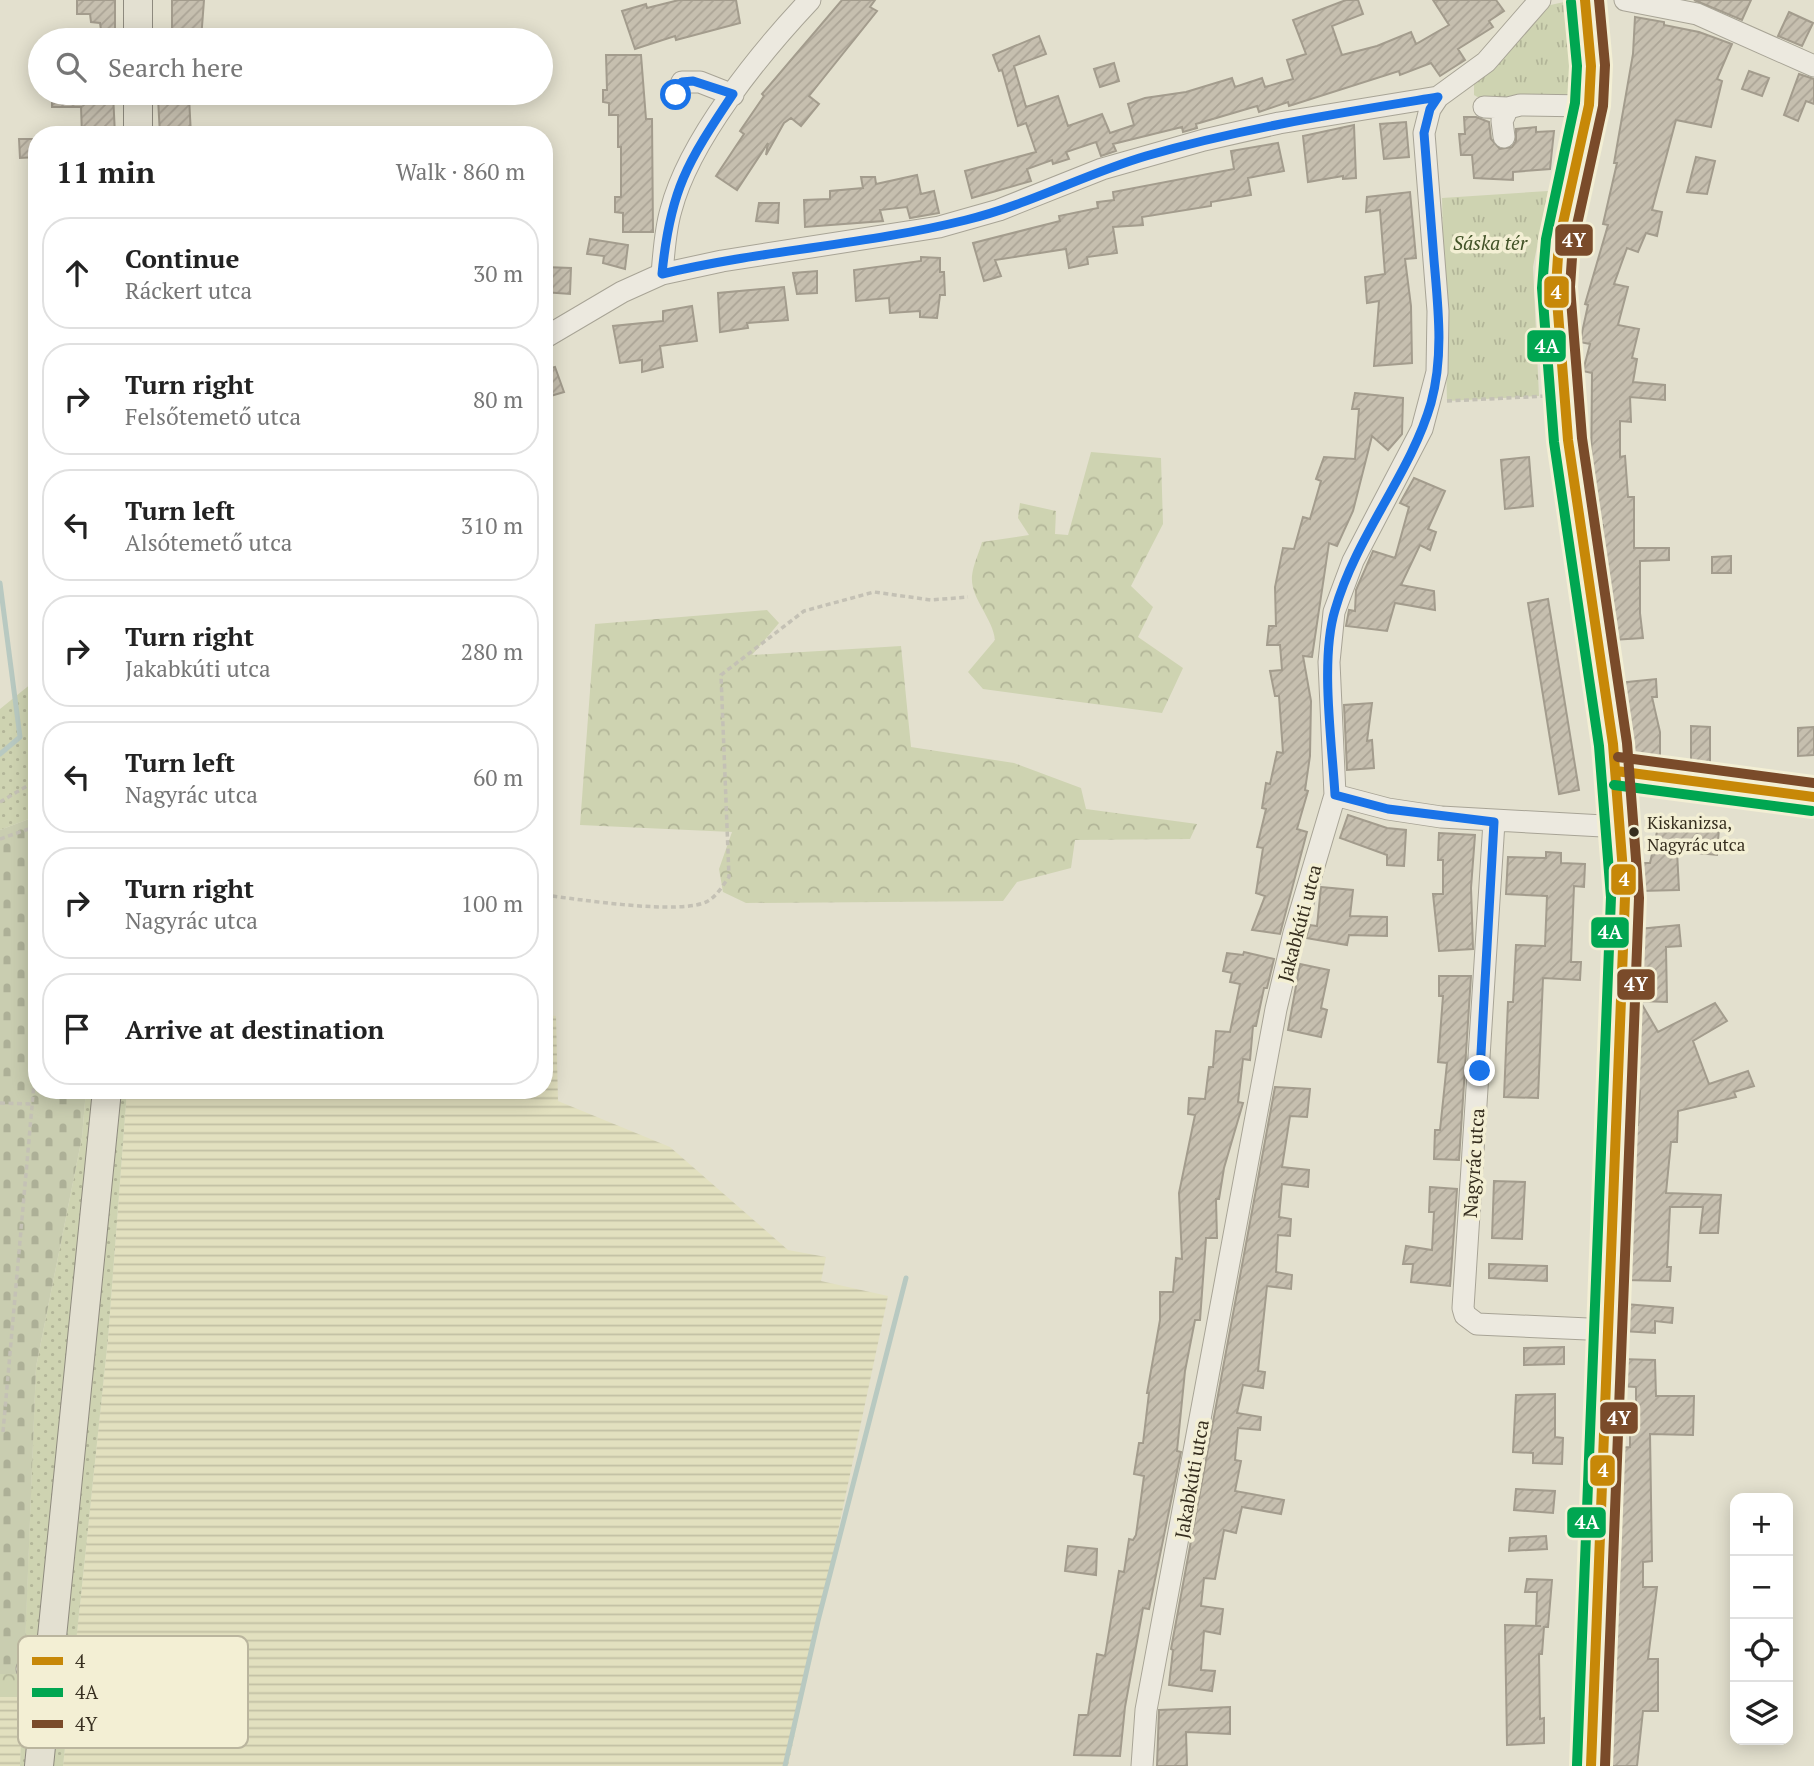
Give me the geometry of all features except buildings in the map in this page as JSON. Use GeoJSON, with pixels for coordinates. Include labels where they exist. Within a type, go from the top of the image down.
{"type":"FeatureCollection","features":[{"type":"Feature","properties":{"kind":"main road"},"geometry":{"type":"LineString","coordinates":[[138,0],[138,28]]}},
{"type":"Feature","properties":{"kind":"main road"},"geometry":{"type":"LineString","coordinates":[[138,105],[138,126]]}},
{"type":"Feature","properties":{"kind":"main road"},"geometry":{"type":"LineString","coordinates":[[42,1636],[106,1099]]}},
{"type":"Feature","properties":{"kind":"main road"},"geometry":{"type":"LineString","coordinates":[[40,1748],[40,1766]]}},
{"type":"Feature","properties":{"kind":"street"},"geometry":{"type":"LineString","coordinates":[[662,274],[666,234],[677,190],[697,149],[733,94],[810,0]]}},
{"type":"Feature","properties":{"kind":"street"},"geometry":{"type":"LineString","coordinates":[[1585,0],[1591,60],[1588,106],[1558,247],[1556,289],[1564,395],[1616,771],[1621,827],[1625,945],[1591,1766]]}},
{"type":"Feature","properties":{"kind":"street"},"geometry":{"type":"LineString","coordinates":[[1625,0],[1696,14],[1814,66]]}},
{"type":"Feature","properties":{"kind":"street"},"geometry":{"type":"LineString","coordinates":[[553,333],[622,292],[662,274],[939,227],[999,210],[1102,169],[1204,140],[1279,123],[1438,97],[1486,62],[1535,3]]}},
{"type":"Feature","properties":{"kind":"street"},"geometry":{"type":"LineString","coordinates":[[676,95],[682,82],[693,81],[733,94]]}},
{"type":"Feature","properties":{"kind":"street","name":"Jakabkúti utca"},"geometry":{"type":"LineString","coordinates":[[1142,1766],[1146,1710],[1276,1009],[1294,933],[1335,795],[1329,662],[1334,612],[1353,561],[1422,429],[1437,372],[1438,322],[1424,133],[1430,109],[1438,97]]}},
{"type":"Feature","properties":{"kind":"street"},"geometry":{"type":"LineString","coordinates":[[1484,107],[1588,106]]}},
{"type":"Feature","properties":{"kind":"street"},"geometry":{"type":"LineString","coordinates":[[1504,137],[1502,121],[1508,108]]}},
{"type":"Feature","properties":{"kind":"street"},"geometry":{"type":"LineString","coordinates":[[1616,771],[1814,797]]}},
{"type":"Feature","properties":{"kind":"street"},"geometry":{"type":"LineString","coordinates":[[1335,795],[1388,809],[1494,822],[1621,827]]}},
{"type":"Feature","properties":{"kind":"street","name":"Nagyrác utca"},"geometry":{"type":"LineString","coordinates":[[1494,822],[1463,1308],[1465,1315],[1476,1324],[1609,1329]]}},
{"type":"Feature","properties":{"kind":"path"},"geometry":{"type":"LineString","coordinates":[[1431,402],[1564,395]]}},
{"type":"Feature","properties":{"kind":"path"},"geometry":{"type":"LineString","coordinates":[[553,896],[636,905],[681,906],[707,902],[729,877],[721,675],[804,611],[874,593],[931,600],[968,597]]}},
{"type":"Feature","properties":{"kind":"path"},"geometry":{"type":"LineString","coordinates":[[0,802],[28,785]]}},
{"type":"Feature","properties":{"kind":"path"},"geometry":{"type":"LineString","coordinates":[[0,839],[28,829]]}},
{"type":"Feature","properties":{"kind":"path"},"geometry":{"type":"LineString","coordinates":[[3,1432],[32,1099]]}},
{"type":"Feature","properties":{"kind":"path"},"geometry":{"type":"LineString","coordinates":[[0,1103],[32,1104]]}},
{"type":"Feature","properties":{"kind":"shaded area"},"geometry":{"type":"Polygon","coordinates":[[[553,1016],[556,1016],[558,1101],[670,1147],[788,1250],[826,1257],[821,1281],[888,1296],[788,1766],[63,1766],[65,1748],[248,1748],[248,1636],[77,1636],[108,1338],[126,1099],[553,1099],[553,1016]]]}},
{"type":"Feature","properties":{"kind":"shaded area"},"geometry":{"type":"Polygon","coordinates":[[[0,1697],[18,1697],[20,1766],[0,1766],[0,1697]]]}},
{"type":"Feature","properties":{"kind":"green space"},"geometry":{"type":"Polygon","coordinates":[[[1564,2],[1575,9],[1579,41],[1572,95],[1481,99],[1474,95],[1474,83],[1546,6],[1564,2]]]}},
{"type":"Feature","properties":{"kind":"green space","name":"Sáska tér"},"geometry":{"type":"Polygon","coordinates":[[[1548,191],[1533,267],[1539,396],[1447,401],[1442,198],[1548,191]]]}},
{"type":"Feature","properties":{"kind":"green space"},"geometry":{"type":"Polygon","coordinates":[[[1091,452],[1161,458],[1163,524],[1131,586],[1153,607],[1138,637],[1183,668],[1162,713],[983,689],[968,672],[995,640],[972,584],[982,542],[1029,535],[1018,518],[1020,503],[1056,511],[1055,534],[1068,535],[1091,452]]]}},
{"type":"Feature","properties":{"kind":"green space"},"geometry":{"type":"Polygon","coordinates":[[[767,610],[779,623],[752,655],[901,646],[911,747],[1014,763],[1081,788],[1086,809],[1197,824],[1190,839],[1075,840],[1071,868],[1017,882],[1003,901],[746,903],[723,892],[719,869],[732,832],[580,825],[595,624],[767,610]]]}},
{"type":"Feature","properties":{"kind":"green space"},"geometry":{"type":"Polygon","coordinates":[[[28,686],[28,819],[0,830],[0,709],[28,686]]]}},
{"type":"Feature","properties":{"kind":"green space"},"geometry":{"type":"Polygon","coordinates":[[[28,819],[28,1099],[85,1099],[82,1137],[36,1367],[25,1636],[18,1636],[18,1674],[0,1674],[0,830],[28,819]]]}},
{"type":"Feature","properties":{"kind":"green space"},"geometry":{"type":"Polygon","coordinates":[[[85,1099],[126,1099],[108,1338],[77,1636],[25,1636],[36,1367],[82,1137],[85,1099]]]}},
{"type":"Feature","properties":{"kind":"green space"},"geometry":{"type":"Polygon","coordinates":[[[0,1674],[18,1674],[18,1697],[0,1697],[0,1674]]]}},
{"type":"Feature","properties":{"kind":"green space"},"geometry":{"type":"Polygon","coordinates":[[[21,1748],[65,1748],[63,1766],[20,1766],[21,1748]]]}},
{"type":"Feature","properties":{"kind":"waterway"},"geometry":{"type":"LineString","coordinates":[[0,583],[20,737],[0,754]]}},
{"type":"Feature","properties":{"kind":"waterway"},"geometry":{"type":"LineString","coordinates":[[785,1766],[818,1621],[906,1278]]}},
{"type":"Feature","properties":{"kind":"transit line","name":"4"},"geometry":{"type":"LineString","coordinates":[[1585,0],[1591,66],[1589,105],[1559,241],[1556,287],[1568,440],[1613,744],[1625,897],[1591,1766]]}},
{"type":"Feature","properties":{"kind":"transit line","name":"4Y"},"geometry":{"type":"LineString","coordinates":[[1599,0],[1605,65],[1603,106],[1573,243],[1570,287],[1582,438],[1627,743],[1639,898],[1605,1766]]}},
{"type":"Feature","properties":{"kind":"transit line","name":"4A"},"geometry":{"type":"LineString","coordinates":[[1571,2],[1577,66],[1575,103],[1546,239],[1542,288],[1554,442],[1599,746],[1611,897],[1577,1765]]}},
{"type":"Feature","properties":{"kind":"transit line","name":"4Y"},"geometry":{"type":"LineString","coordinates":[[1618,757],[1814,783]]}},
{"type":"Feature","properties":{"kind":"transit line","name":"4"},"geometry":{"type":"LineString","coordinates":[[1616,771],[1814,797]]}},
{"type":"Feature","properties":{"kind":"transit line","name":"4A"},"geometry":{"type":"LineString","coordinates":[[1614,785],[1812,811]]}},
{"type":"Feature","properties":{"kind":"place","name":"Kiskanizsa, Nagyrác utca"},"geometry":{"type":"Point","coordinates":[1634,832]}},
{"type":"Feature","properties":{"kind":"route"},"geometry":{"type":"LineString","coordinates":[[676,95],[677,87],[682,82],[693,81],[733,94],[697,149],[677,190],[670,210],[662,274],[722,261],[939,227],[999,210],[1102,169],[1204,140],[1279,123],[1438,97],[1426,119],[1424,133],[1438,311],[1437,372],[1422,429],[1374,517],[1353,561],[1334,612],[1329,662],[1332,738],[1335,795],[1388,809],[1494,822],[1480,1071]]}}]}
